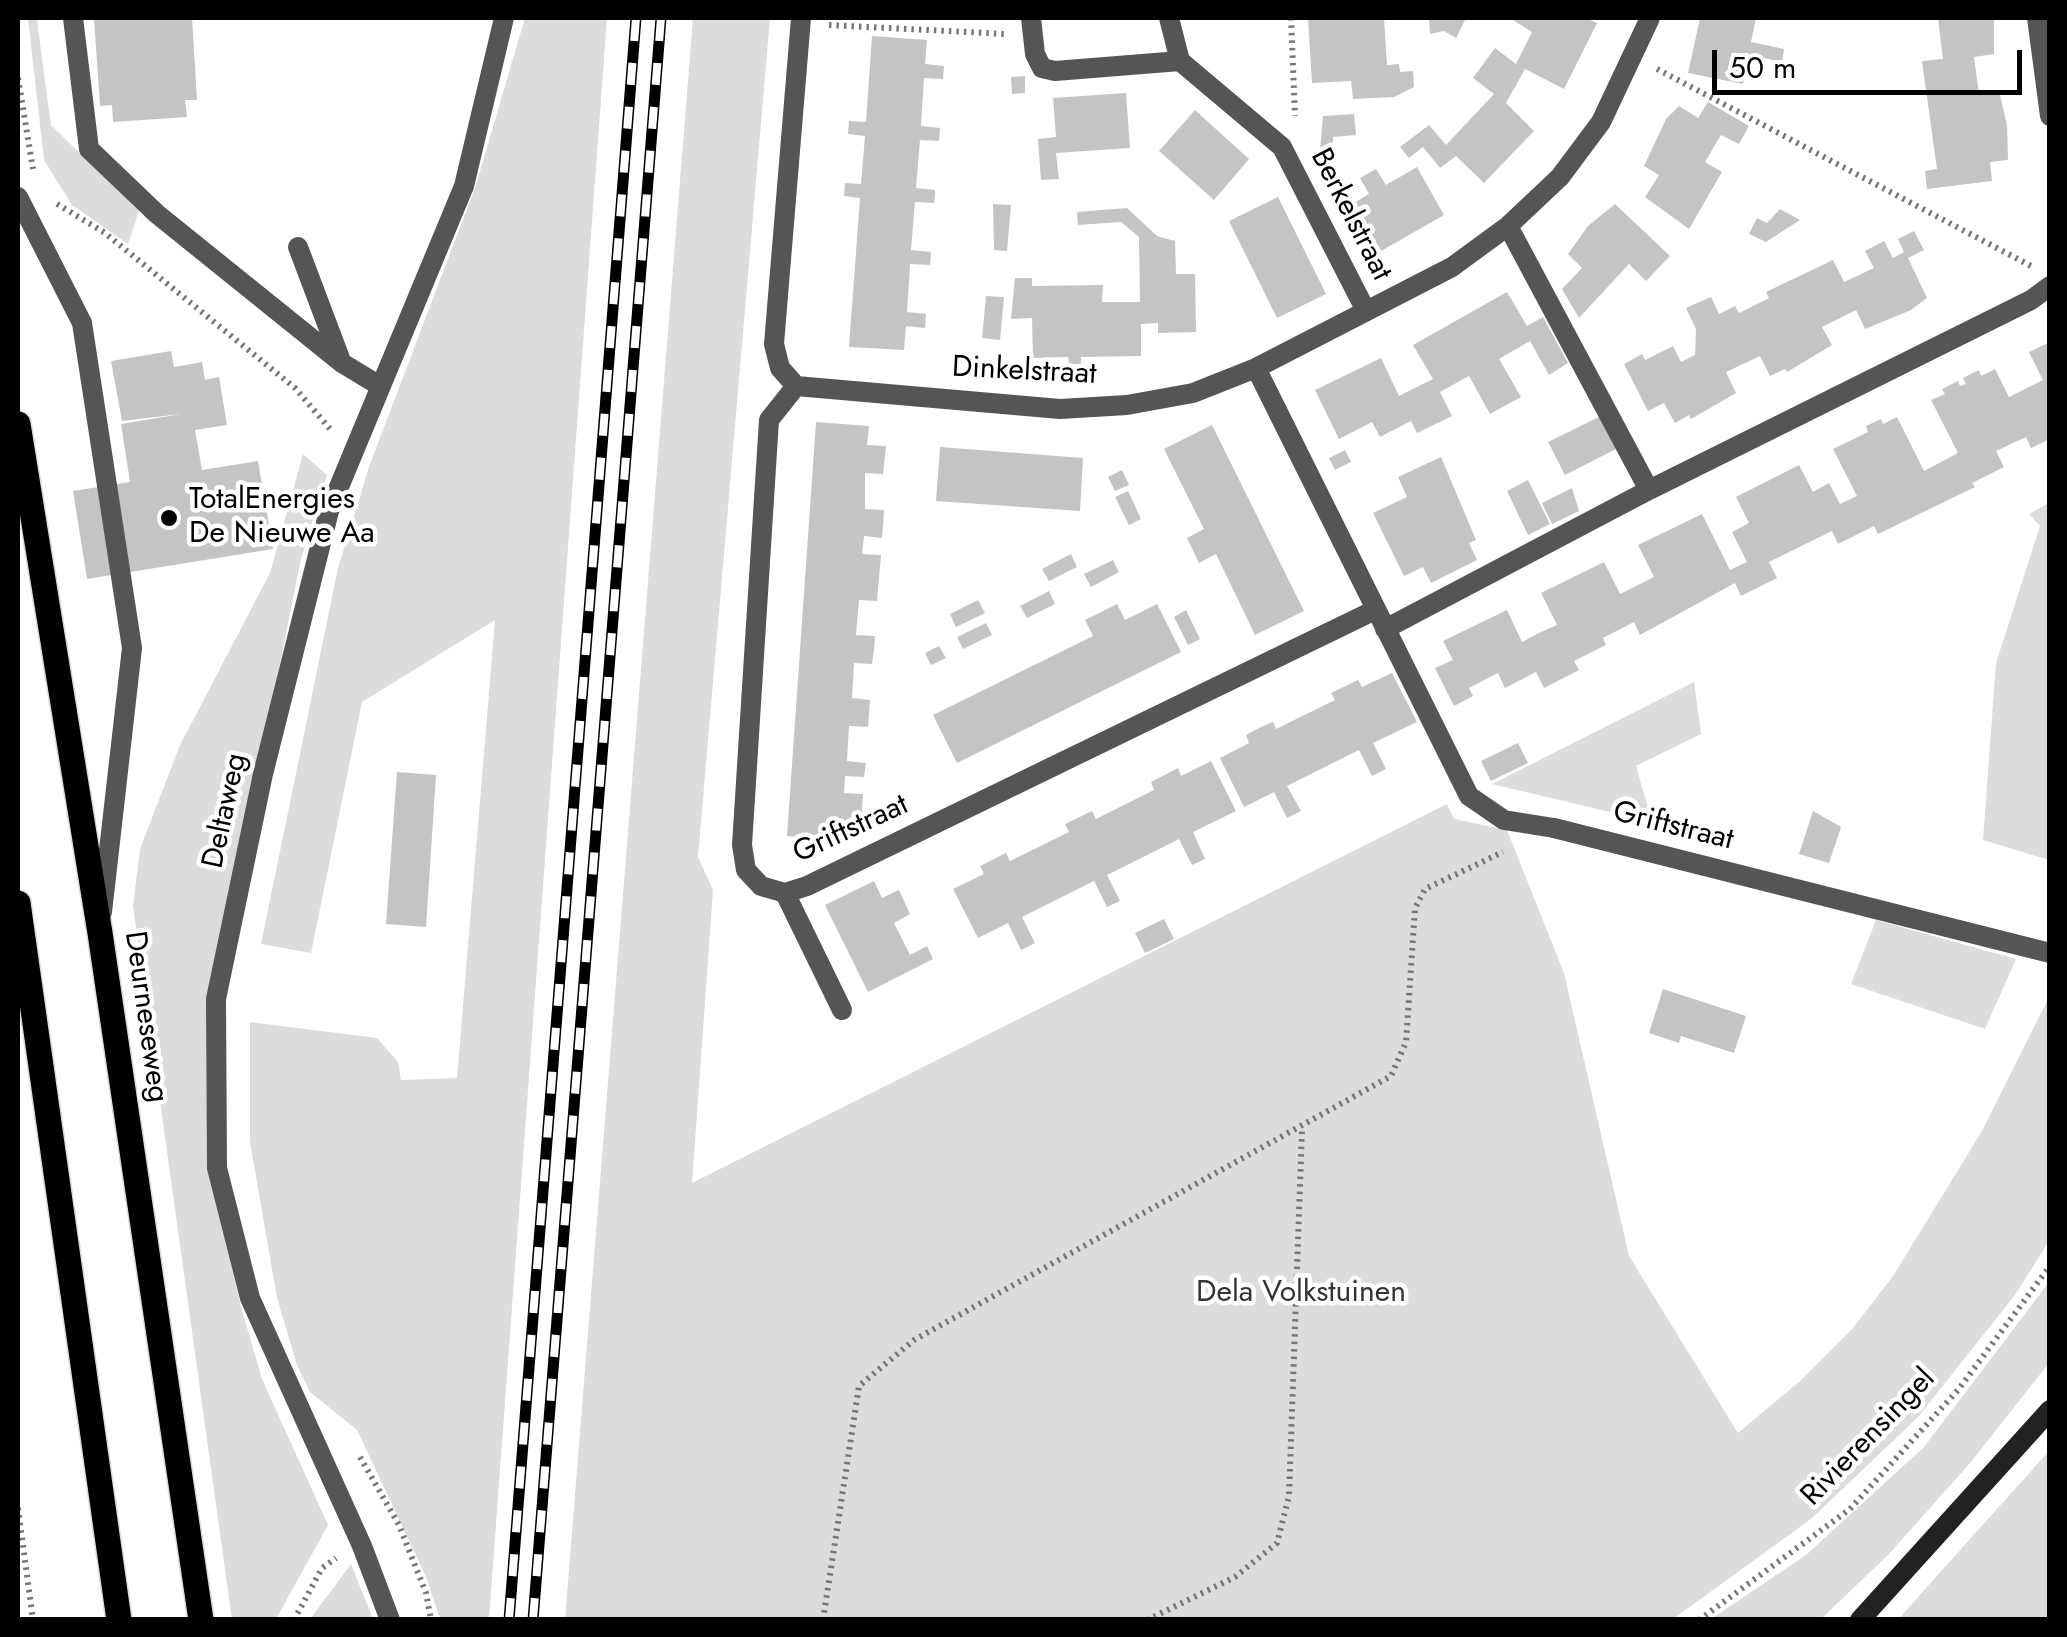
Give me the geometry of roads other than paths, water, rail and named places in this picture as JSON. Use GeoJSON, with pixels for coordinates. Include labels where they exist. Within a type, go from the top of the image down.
{"type":"FeatureCollection","features":[{"type":"Feature","properties":{"kind":"main road","name":"Deurneseweg"},"geometry":{"type":"LineString","coordinates":[[18,424],[100,934],[201,1620]]}},
{"type":"Feature","properties":{"kind":"main road"},"geometry":{"type":"LineString","coordinates":[[18,903],[119,1620]]}},
{"type":"Feature","properties":{"kind":"main road"},"geometry":{"type":"LineString","coordinates":[[1860,1620],[2050,1410]]}},
{"type":"Feature","properties":{"kind":"street"},"geometry":{"type":"LineString","coordinates":[[73,18],[89,149],[158,214],[342,363],[380,386]]}},
{"type":"Feature","properties":{"kind":"street","name":"Deltaweg"},"geometry":{"type":"LineString","coordinates":[[390,1620],[250,1298],[216,1168],[216,999],[263,774],[330,512],[464,186],[504,18]]}},
{"type":"Feature","properties":{"kind":"street"},"geometry":{"type":"LineString","coordinates":[[1032,26],[1042,68],[1055,71],[1180,61],[1169,18]]}},
{"type":"Feature","properties":{"kind":"street","name":"Dinkelstraat"},"geometry":{"type":"LineString","coordinates":[[796,386],[1060,408],[1127,405],[1193,393],[1256,368],[1452,267],[1508,226],[1560,177],[1601,122],[1650,18]]}},
{"type":"Feature","properties":{"kind":"street"},"geometry":{"type":"LineString","coordinates":[[2037,18],[2050,116]]}},
{"type":"Feature","properties":{"kind":"street"},"geometry":{"type":"LineString","coordinates":[[796,386],[780,368],[774,344],[801,20]]}},
{"type":"Feature","properties":{"kind":"street","name":"Berkelstraat"},"geometry":{"type":"LineString","coordinates":[[1180,61],[1282,147],[1366,311]]}},
{"type":"Feature","properties":{"kind":"street"},"geometry":{"type":"LineString","coordinates":[[18,197],[82,323],[132,648],[100,934]]}},
{"type":"Feature","properties":{"kind":"street"},"geometry":{"type":"LineString","coordinates":[[1508,226],[1650,490]]}},
{"type":"Feature","properties":{"kind":"street"},"geometry":{"type":"LineString","coordinates":[[298,247],[342,363]]}},
{"type":"Feature","properties":{"kind":"street","name":"Griftstraat"},"geometry":{"type":"LineString","coordinates":[[796,386],[769,420],[742,845],[746,870],[761,886],[785,893],[1650,490],[2031,300],[2050,286]]}},
{"type":"Feature","properties":{"kind":"street","name":"Griftstraat"},"geometry":{"type":"LineString","coordinates":[[1256,368],[1468,796],[1504,820],[1554,828],[2050,952]]}},
{"type":"Feature","properties":{"kind":"street"},"geometry":{"type":"LineString","coordinates":[[785,893],[842,1010]]}},
{"type":"Feature","properties":{"kind":"railway"},"geometry":{"type":"LineString","coordinates":[[509,1620],[636,18]]}},
{"type":"Feature","properties":{"kind":"railway"},"geometry":{"type":"LineString","coordinates":[[533,1620],[661,18]]}},
{"type":"Feature","properties":{"kind":"place","name":"TotalEnergies De Nieuwe Aa"},"geometry":{"type":"Point","coordinates":[169,518]}},
{"type":"Feature","properties":{"kind":"park label","name":"Dela Volkstuinen"},"geometry":{"type":"Point","coordinates":[1301,1294]}}]}
